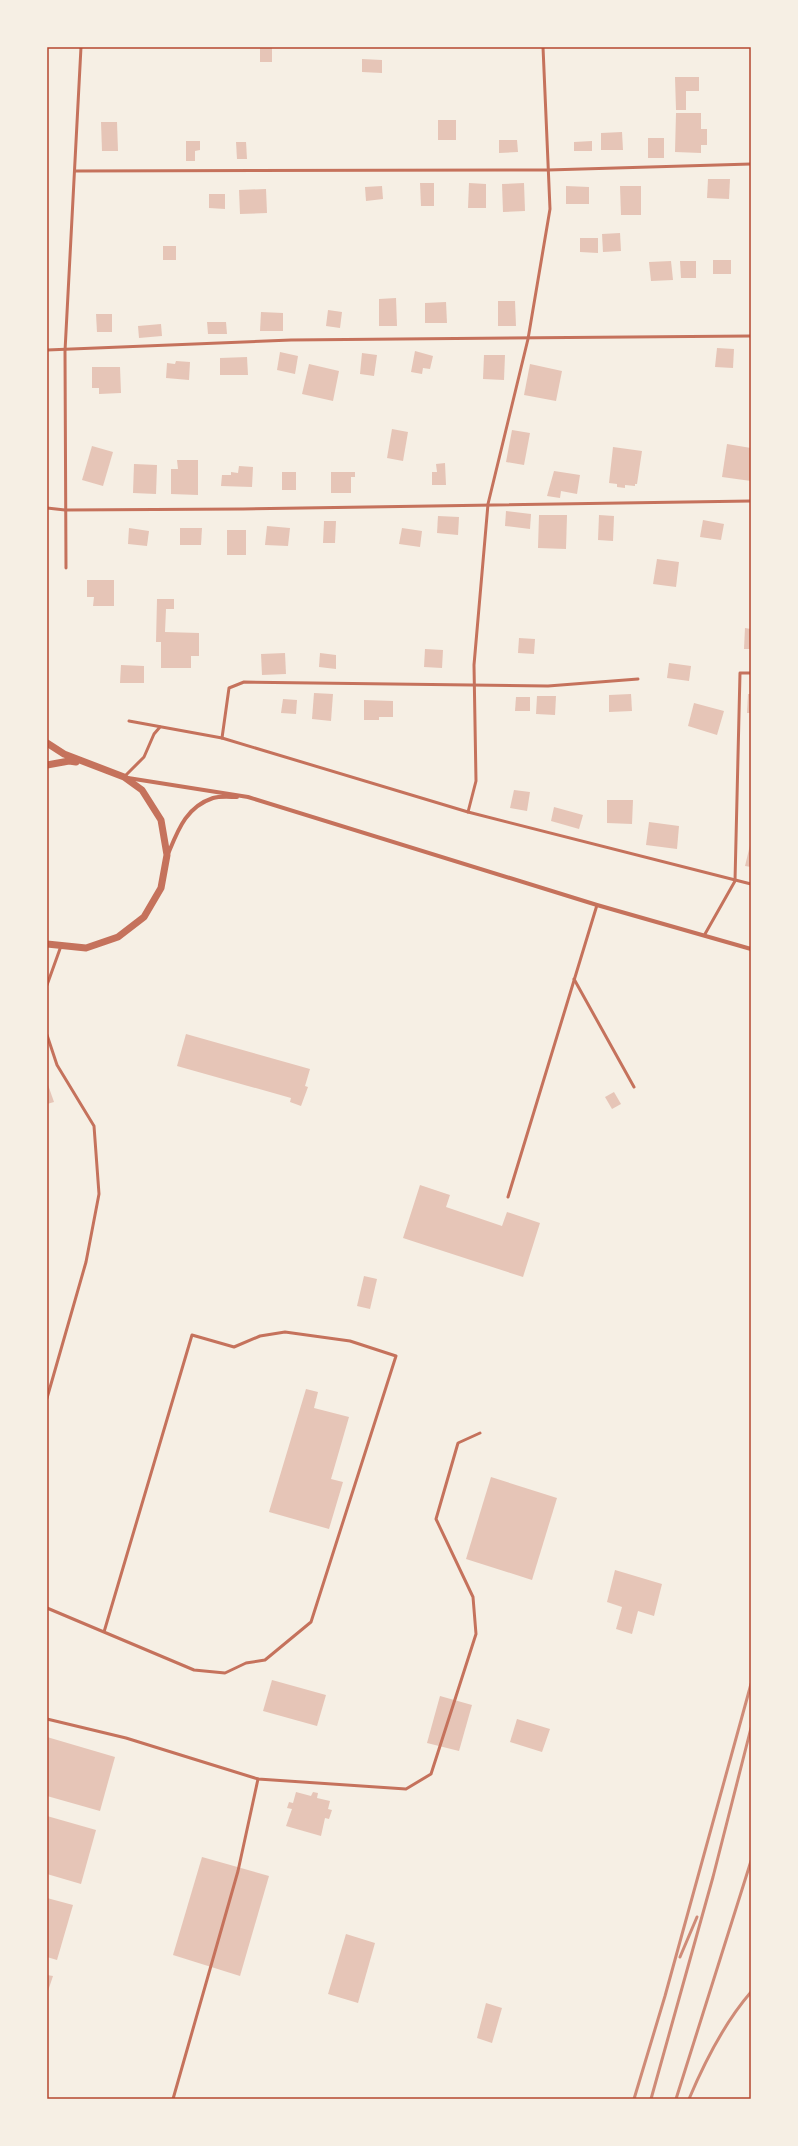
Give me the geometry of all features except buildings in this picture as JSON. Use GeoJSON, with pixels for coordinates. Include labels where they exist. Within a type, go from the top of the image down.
{"type":"FeatureCollection","features":[{"type":"Feature","properties":{"kind":"street"},"geometry":{"type":"LineString","coordinates":[[47,743],[64,754],[124,777],[248,797],[597,904],[705,934],[751,949]]}},
{"type":"Feature","properties":{"kind":"street"},"geometry":{"type":"LineString","coordinates":[[47,765],[68,761],[86,762]]}},
{"type":"Feature","properties":{"kind":"street"},"geometry":{"type":"LineString","coordinates":[[124,777],[142,790],[161,820],[168,855]]}},
{"type":"Feature","properties":{"kind":"street"},"geometry":{"type":"LineString","coordinates":[[47,944],[86,948],[118,938],[144,917],[161,888],[168,855],[181,822],[197,806],[214,798],[248,797]]}},
{"type":"Feature","properties":{"kind":"lane"},"geometry":{"type":"LineString","coordinates":[[66,568],[66,350],[81,47]]}},
{"type":"Feature","properties":{"kind":"lane"},"geometry":{"type":"LineString","coordinates":[[468,812],[476,781],[474,665],[488,504],[528,339],[550,209],[543,47]]}},
{"type":"Feature","properties":{"kind":"lane"},"geometry":{"type":"LineString","coordinates":[[75,170],[548,170],[751,164]]}},
{"type":"Feature","properties":{"kind":"lane"},"geometry":{"type":"LineString","coordinates":[[47,350],[291,340],[751,336]]}},
{"type":"Feature","properties":{"kind":"lane"},"geometry":{"type":"LineString","coordinates":[[47,508],[65,510],[243,510],[488,504],[751,501]]}},
{"type":"Feature","properties":{"kind":"lane"},"geometry":{"type":"LineString","coordinates":[[705,934],[735,881],[740,673],[751,673]]}},
{"type":"Feature","properties":{"kind":"lane"},"geometry":{"type":"LineString","coordinates":[[222,738],[229,688],[244,682],[548,686],[638,679]]}},
{"type":"Feature","properties":{"kind":"lane"},"geometry":{"type":"LineString","coordinates":[[128,720],[222,738],[468,812],[751,884]]}},
{"type":"Feature","properties":{"kind":"lane"},"geometry":{"type":"LineString","coordinates":[[124,777],[144,757],[154,734],[160,727]]}},
{"type":"Feature","properties":{"kind":"lane"},"geometry":{"type":"LineString","coordinates":[[508,1197],[597,904]]}},
{"type":"Feature","properties":{"kind":"lane"},"geometry":{"type":"LineString","coordinates":[[47,986],[61,946]]}},
{"type":"Feature","properties":{"kind":"lane"},"geometry":{"type":"LineString","coordinates":[[574,979],[634,1087]]}},
{"type":"Feature","properties":{"kind":"lane"},"geometry":{"type":"LineString","coordinates":[[47,1035],[57,1065],[94,1126],[99,1194],[86,1262],[47,1398]]}},
{"type":"Feature","properties":{"kind":"lane"},"geometry":{"type":"LineString","coordinates":[[47,1608],[194,1670],[225,1673],[246,1663],[265,1660],[311,1622],[396,1356],[350,1341],[285,1332],[260,1336],[234,1347],[192,1335],[104,1632]]}},
{"type":"Feature","properties":{"kind":"lane"},"geometry":{"type":"LineString","coordinates":[[47,1719],[126,1738],[258,1779],[406,1789],[431,1774],[476,1634],[473,1597],[436,1519],[458,1443],[480,1433]]}},
{"type":"Feature","properties":{"kind":"lane"},"geometry":{"type":"LineString","coordinates":[[173,2099],[238,1871],[258,1779]]}},
{"type":"Feature","properties":{"kind":"railway"},"geometry":{"type":"LineString","coordinates":[[634,2099],[665,1996],[751,1684]]}},
{"type":"Feature","properties":{"kind":"railway"},"geometry":{"type":"LineString","coordinates":[[651,2099],[713,1877],[751,1728]]}},
{"type":"Feature","properties":{"kind":"railway"},"geometry":{"type":"LineString","coordinates":[[676,2099],[751,1861]]}},
{"type":"Feature","properties":{"kind":"railway"},"geometry":{"type":"LineString","coordinates":[[680,1957],[697,1917]]}},
{"type":"Feature","properties":{"kind":"railway"},"geometry":{"type":"LineString","coordinates":[[689,2099],[724,2029],[732,2016],[751,1992]]}}]}
